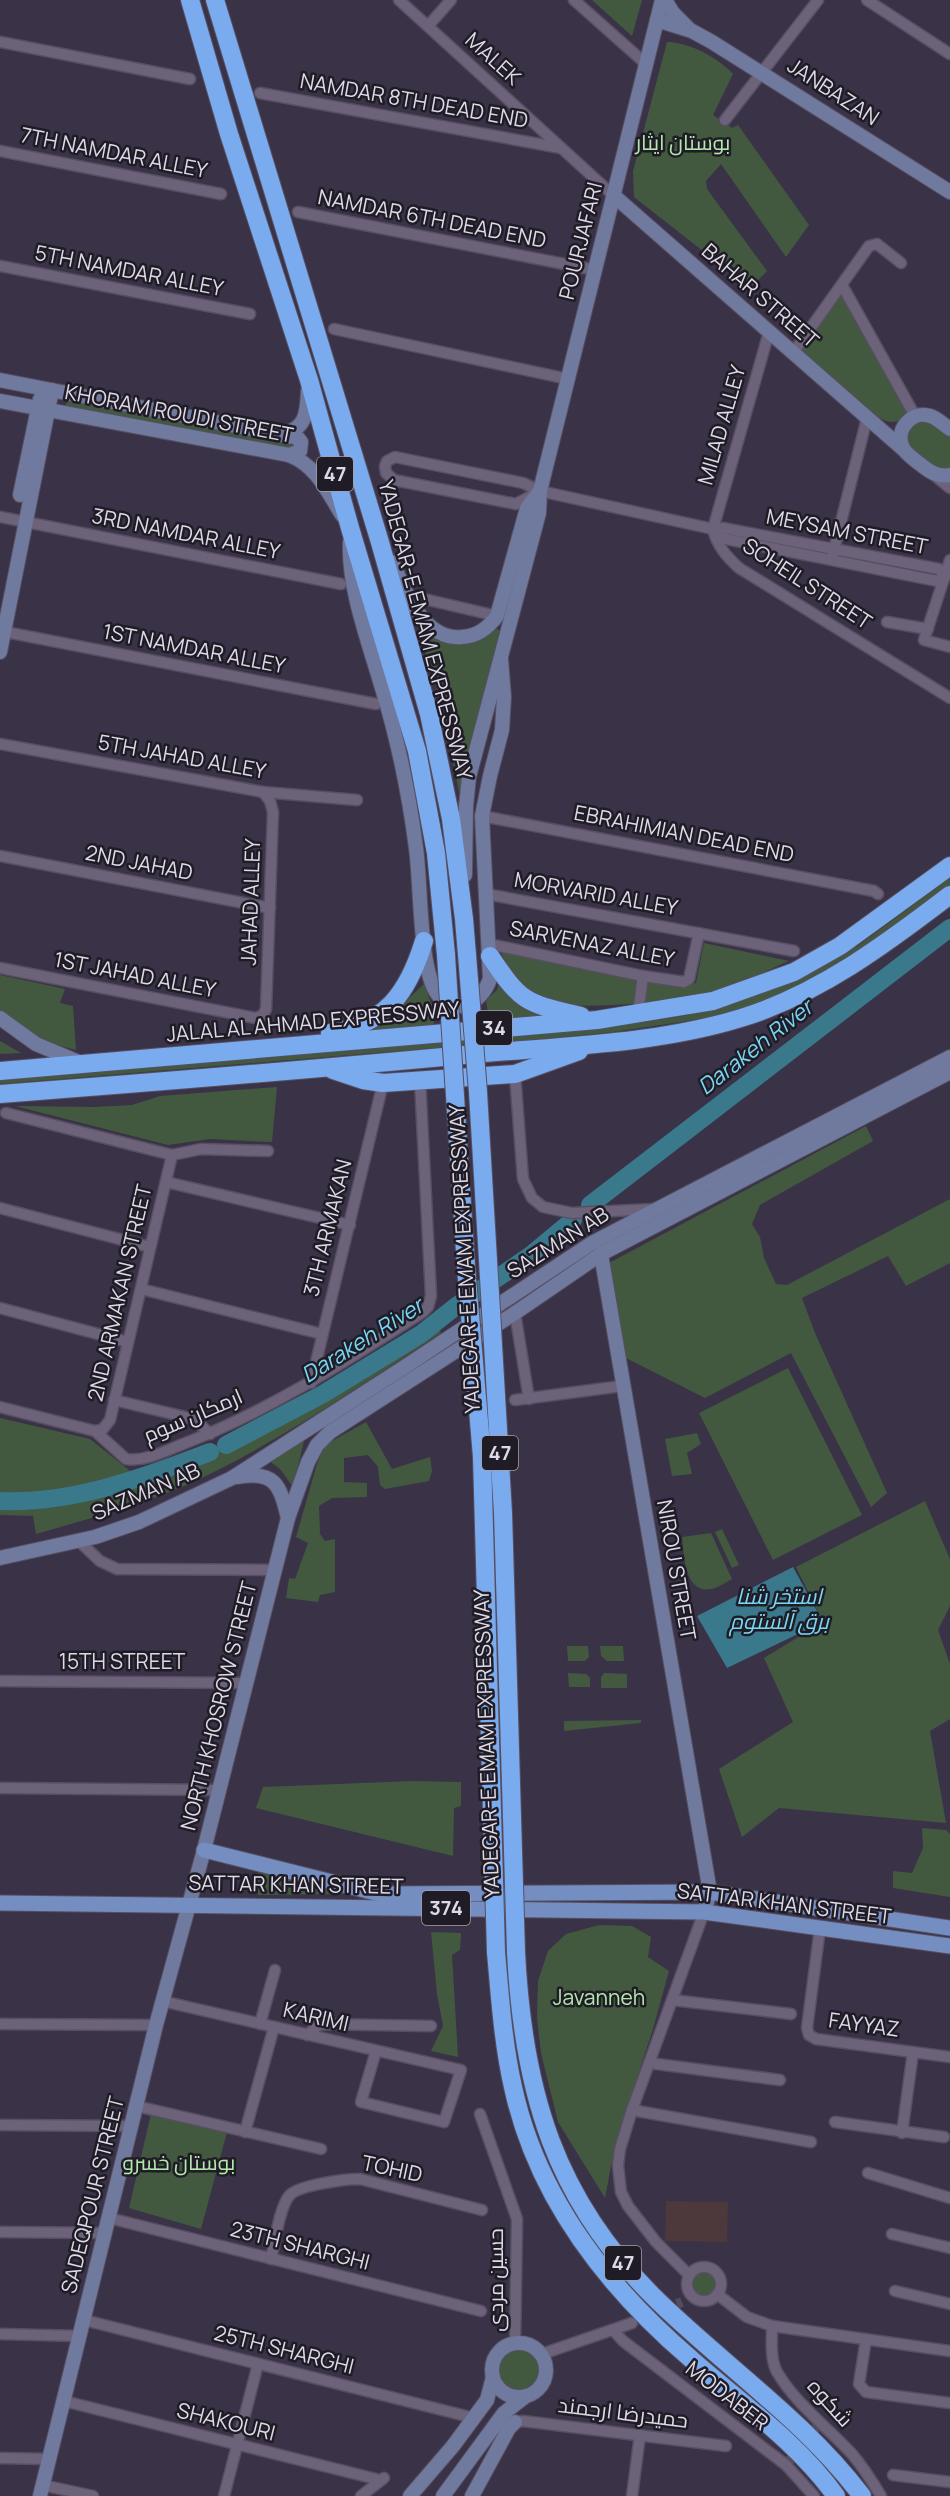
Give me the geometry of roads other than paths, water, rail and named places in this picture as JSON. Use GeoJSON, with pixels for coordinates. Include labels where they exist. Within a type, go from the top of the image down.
{"type":"FeatureCollection","features":[{"type":"Feature","properties":{"kind":"highway","name":"YADEGAR-E EMAM EXPRESSWAY"},"geometry":{"type":"LineString","coordinates":[[190,0],[229,134],[309,380],[350,528],[417,751],[436,853],[446,956],[466,1267],[482,1457],[496,1952],[503,2030],[520,2113],[538,2164],[571,2226],[600,2267],[629,2301],[690,2359],[787,2442],[836,2496]]}},
{"type":"Feature","properties":{"kind":"highway","name":"YADEGAR-E EMAM EXPRESSWAY"},"geometry":{"type":"LineString","coordinates":[[215,0],[380,539],[437,748],[451,819],[464,919],[478,1092],[503,1513],[516,1952],[520,2010],[532,2086],[556,2155],[586,2213],[633,2274],[658,2301],[807,2432],[830,2456],[862,2496]]}},
{"type":"Feature","properties":{"kind":"highway","name":"JALAL AL AHMAD EXPRESSWAY"},"geometry":{"type":"LineString","coordinates":[[0,1071],[597,1020],[713,1001],[794,972],[840,946],[950,866]]}},
{"type":"Feature","properties":{"kind":"highway","name":"34"},"geometry":{"type":"LineString","coordinates":[[0,1094],[329,1068],[605,1042],[675,1033],[741,1018],[804,992],[852,966],[950,895]]}},
{"type":"Feature","properties":{"kind":"highway"},"geometry":{"type":"LineString","coordinates":[[268,1049],[352,1029],[379,1016],[406,986],[416,967],[424,941]]}},
{"type":"Feature","properties":{"kind":"highway"},"geometry":{"type":"LineString","coordinates":[[490,950],[506,980],[524,999],[540,1006],[597,1020]]}},
{"type":"Feature","properties":{"kind":"highway"},"geometry":{"type":"LineString","coordinates":[[329,1068],[363,1080],[383,1083],[515,1074],[605,1042]]}},
{"type":"Feature","properties":{"kind":"main road","name":"SATTAR KHAN STREET"},"geometry":{"type":"LineString","coordinates":[[204,1850],[380,1894],[710,1892],[950,1928]]}},
{"type":"Feature","properties":{"kind":"main road","name":"SATTAR KHAN STREET"},"geometry":{"type":"LineString","coordinates":[[0,1903],[704,1912],[950,1946]]}},
{"type":"Feature","properties":{"kind":"street","name":"MALEK"},"geometry":{"type":"LineString","coordinates":[[399,0],[614,195]]}},
{"type":"Feature","properties":{"kind":"street"},"geometry":{"type":"LineString","coordinates":[[428,26],[451,0]]}},
{"type":"Feature","properties":{"kind":"street"},"geometry":{"type":"LineString","coordinates":[[574,0],[646,64]]}},
{"type":"Feature","properties":{"kind":"street","name":"POURJAFARI"},"geometry":{"type":"LineString","coordinates":[[464,919],[466,806],[469,777],[539,513],[540,491],[657,20],[664,0]]}},
{"type":"Feature","properties":{"kind":"street","name":"JANBAZAN"},"geometry":{"type":"LineString","coordinates":[[664,0],[673,13],[692,31]]}},
{"type":"Feature","properties":{"kind":"street"},"geometry":{"type":"LineString","coordinates":[[725,120],[818,0]]}},
{"type":"Feature","properties":{"kind":"street"},"geometry":{"type":"LineString","coordinates":[[867,0],[950,54]]}},
{"type":"Feature","properties":{"kind":"street","name":"JANBAZAN"},"geometry":{"type":"LineString","coordinates":[[657,20],[692,31],[762,71],[950,192]]}},
{"type":"Feature","properties":{"kind":"street"},"geometry":{"type":"LineString","coordinates":[[0,42],[190,79]]}},
{"type":"Feature","properties":{"kind":"street","name":"NAMDAR 8TH DEAD END"},"geometry":{"type":"LineString","coordinates":[[260,93],[561,148]]}},
{"type":"Feature","properties":{"kind":"street","name":"7TH NAMDAR ALLEY"},"geometry":{"type":"LineString","coordinates":[[0,151],[221,194]]}},
{"type":"Feature","properties":{"kind":"street","name":"BAHAR STREET"},"geometry":{"type":"LineString","coordinates":[[614,195],[867,418],[934,474]]}},
{"type":"Feature","properties":{"kind":"street","name":"NAMDAR 6TH DEAD END"},"geometry":{"type":"LineString","coordinates":[[298,212],[595,270]]}},
{"type":"Feature","properties":{"kind":"street"},"geometry":{"type":"LineString","coordinates":[[793,353],[873,244],[877,244],[901,263]]}},
{"type":"Feature","properties":{"kind":"street","name":"5TH NAMDAR ALLEY"},"geometry":{"type":"LineString","coordinates":[[0,266],[250,314]]}},
{"type":"Feature","properties":{"kind":"street"},"geometry":{"type":"LineString","coordinates":[[842,285],[915,416]]}},
{"type":"Feature","properties":{"kind":"street"},"geometry":{"type":"LineString","coordinates":[[333,329],[568,379]]}},
{"type":"Feature","properties":{"kind":"street","name":"MILAD ALLEY"},"geometry":{"type":"LineString","coordinates":[[712,529],[769,332]]}},
{"type":"Feature","properties":{"kind":"street","name":"KHORAM ROUDI STREET"},"geometry":{"type":"LineString","coordinates":[[0,380],[281,434],[294,431],[301,426],[307,407],[309,380]]}},
{"type":"Feature","properties":{"kind":"street"},"geometry":{"type":"LineString","coordinates":[[0,604],[20,521],[47,389]]}},
{"type":"Feature","properties":{"kind":"street","name":"KHORAM ROUDI STREET"},"geometry":{"type":"LineString","coordinates":[[0,401],[289,455],[303,460],[317,474],[350,528]]}},
{"type":"Feature","properties":{"kind":"street"},"geometry":{"type":"LineString","coordinates":[[879,428],[903,426],[915,416],[930,416],[950,429]]}},
{"type":"Feature","properties":{"kind":"street"},"geometry":{"type":"LineString","coordinates":[[833,554],[867,418]]}},
{"type":"Feature","properties":{"kind":"street"},"geometry":{"type":"LineString","coordinates":[[903,426],[901,438],[903,449]]}},
{"type":"Feature","properties":{"kind":"street"},"geometry":{"type":"LineString","coordinates":[[281,434],[298,438],[301,442],[300,451],[289,455]]}},
{"type":"Feature","properties":{"kind":"street"},"geometry":{"type":"LineString","coordinates":[[540,491],[516,504],[394,480],[386,473],[385,466],[387,461],[395,457],[523,483],[540,491],[712,529]]}},
{"type":"Feature","properties":{"kind":"street"},"geometry":{"type":"LineString","coordinates":[[934,474],[950,475]]}},
{"type":"Feature","properties":{"kind":"street"},"geometry":{"type":"LineString","coordinates":[[934,474],[950,488]]}},
{"type":"Feature","properties":{"kind":"street","name":"POURJAFARI"},"geometry":{"type":"LineString","coordinates":[[497,616],[526,508],[540,491]]}},
{"type":"Feature","properties":{"kind":"street","name":"3RD NAMDAR ALLEY"},"geometry":{"type":"LineString","coordinates":[[0,517],[341,584]]}},
{"type":"Feature","properties":{"kind":"street"},"geometry":{"type":"LineString","coordinates":[[0,652],[20,521]]}},
{"type":"Feature","properties":{"kind":"street"},"geometry":{"type":"LineString","coordinates":[[350,528],[350,558],[361,612],[395,732],[413,820],[424,941],[433,985],[442,999],[454,1005],[468,1005],[486,991],[490,979],[482,816],[502,730],[504,697],[501,659]]}},
{"type":"Feature","properties":{"kind":"street","name":"MEYSAM STREET"},"geometry":{"type":"LineString","coordinates":[[712,529],[721,538],[939,569],[945,577]]}},
{"type":"Feature","properties":{"kind":"street","name":"SOHEIL STREET"},"geometry":{"type":"LineString","coordinates":[[712,529],[715,540],[739,568],[950,698]]}},
{"type":"Feature","properties":{"kind":"street"},"geometry":{"type":"LineString","coordinates":[[380,539],[416,609],[433,629],[449,636],[464,637],[485,630],[497,616],[420,598]]}},
{"type":"Feature","properties":{"kind":"street"},"geometry":{"type":"LineString","coordinates":[[950,560],[924,640],[950,647]]}},
{"type":"Feature","properties":{"kind":"street"},"geometry":{"type":"LineString","coordinates":[[887,622],[928,629]]}},
{"type":"Feature","properties":{"kind":"street","name":"1ST NAMDAR ALLEY"},"geometry":{"type":"LineString","coordinates":[[2,631],[376,704]]}},
{"type":"Feature","properties":{"kind":"street","name":"5TH JAHAD ALLEY"},"geometry":{"type":"LineString","coordinates":[[0,744],[263,792],[357,800]]}},
{"type":"Feature","properties":{"kind":"street","name":"JAHAD ALLEY"},"geometry":{"type":"LineString","coordinates":[[263,792],[270,801],[273,812],[266,1008],[263,1015]]}},
{"type":"Feature","properties":{"kind":"street","name":"EBRAHIMIAN DEAD END"},"geometry":{"type":"LineString","coordinates":[[482,816],[874,891],[878,894]]}},
{"type":"Feature","properties":{"kind":"street","name":"2ND JAHAD"},"geometry":{"type":"LineString","coordinates":[[0,856],[270,908]]}},
{"type":"Feature","properties":{"kind":"street","name":"MORVARID ALLEY"},"geometry":{"type":"LineString","coordinates":[[486,894],[794,951]]}},
{"type":"Feature","properties":{"kind":"street","name":"SARVENAZ ALLEY"},"geometry":{"type":"LineString","coordinates":[[490,950],[643,976],[687,981],[699,933]]}},
{"type":"Feature","properties":{"kind":"street","name":"1ST JAHAD ALLEY"},"geometry":{"type":"LineString","coordinates":[[0,968],[256,1018],[263,1015]]}},
{"type":"Feature","properties":{"kind":"street"},"geometry":{"type":"LineString","coordinates":[[638,1014],[643,976]]}},
{"type":"Feature","properties":{"kind":"street"},"geometry":{"type":"LineString","coordinates":[[0,1018],[36,1044],[86,1065]]}},
{"type":"Feature","properties":{"kind":"street","name":"SAZMAN AB"},"geometry":{"type":"LineString","coordinates":[[288,1518],[308,1462],[317,1445],[330,1432],[517,1293],[592,1243],[950,1057]]}},
{"type":"Feature","properties":{"kind":"street","name":"SAZMAN AB"},"geometry":{"type":"LineString","coordinates":[[0,1558],[80,1542],[139,1522],[232,1478],[518,1310],[601,1254],[950,1072]]}},
{"type":"Feature","properties":{"kind":"street"},"geometry":{"type":"LineString","coordinates":[[515,1074],[523,1179],[532,1198],[543,1207],[572,1212],[655,1209]]}},
{"type":"Feature","properties":{"kind":"street","name":"ارمکان سوم"},"geometry":{"type":"LineString","coordinates":[[95,1431],[123,1458],[130,1460],[145,1458],[210,1434],[311,1383],[423,1312],[430,1303],[420,1080]]}},
{"type":"Feature","properties":{"kind":"street","name":"3TH ARMAKAN"},"geometry":{"type":"LineString","coordinates":[[311,1383],[383,1083]]}},
{"type":"Feature","properties":{"kind":"street"},"geometry":{"type":"LineString","coordinates":[[6,1113],[172,1155],[201,1149],[268,1151]]}},
{"type":"Feature","properties":{"kind":"street","name":"2ND ARMAKAN STREET"},"geometry":{"type":"LineString","coordinates":[[95,1431],[103,1430],[108,1424],[172,1155]]}},
{"type":"Feature","properties":{"kind":"street"},"geometry":{"type":"LineString","coordinates":[[166,1182],[350,1225]]}},
{"type":"Feature","properties":{"kind":"street"},"geometry":{"type":"LineString","coordinates":[[0,1208],[150,1247]]}},
{"type":"Feature","properties":{"kind":"street","name":"NIROU STREET"},"geometry":{"type":"LineString","coordinates":[[601,1254],[710,1892]]}},
{"type":"Feature","properties":{"kind":"street"},"geometry":{"type":"LineString","coordinates":[[141,1289],[322,1334]]}},
{"type":"Feature","properties":{"kind":"street"},"geometry":{"type":"LineString","coordinates":[[517,1293],[529,1399]]}},
{"type":"Feature","properties":{"kind":"street"},"geometry":{"type":"LineString","coordinates":[[0,1308],[128,1342]]}},
{"type":"Feature","properties":{"kind":"street"},"geometry":{"type":"LineString","coordinates":[[515,1400],[622,1386]]}},
{"type":"Feature","properties":{"kind":"street"},"geometry":{"type":"LineString","coordinates":[[114,1400],[194,1419],[210,1434]]}},
{"type":"Feature","properties":{"kind":"street"},"geometry":{"type":"LineString","coordinates":[[0,1407],[95,1431]]}},
{"type":"Feature","properties":{"kind":"street"},"geometry":{"type":"LineString","coordinates":[[232,1478],[258,1475],[272,1480],[282,1492],[288,1518]]}},
{"type":"Feature","properties":{"kind":"street","name":"NORTH KHOSROW STREET"},"geometry":{"type":"LineString","coordinates":[[189,1904],[288,1518]]}},
{"type":"Feature","properties":{"kind":"street"},"geometry":{"type":"LineString","coordinates":[[80,1542],[100,1561],[117,1569],[276,1570]]}},
{"type":"Feature","properties":{"kind":"street","name":"15TH STREET"},"geometry":{"type":"LineString","coordinates":[[0,1681],[244,1683]]}},
{"type":"Feature","properties":{"kind":"street"},"geometry":{"type":"LineString","coordinates":[[0,1788],[218,1790]]}},
{"type":"Feature","properties":{"kind":"street"},"geometry":{"type":"LineString","coordinates":[[689,2275],[649,2234],[628,2206],[618,2179],[619,2157],[632,2110],[710,1892]]}},
{"type":"Feature","properties":{"kind":"street","name":"SADEQPOUR STREET"},"geometry":{"type":"LineString","coordinates":[[41,2490],[162,2001],[189,1904]]}},
{"type":"Feature","properties":{"kind":"street","name":"FAYYAZ"},"geometry":{"type":"LineString","coordinates":[[820,1928],[807,2028],[809,2035],[816,2039],[950,2057]]}},
{"type":"Feature","properties":{"kind":"street"},"geometry":{"type":"LineString","coordinates":[[260,2024],[275,1970]]}},
{"type":"Feature","properties":{"kind":"street"},"geometry":{"type":"LineString","coordinates":[[672,2000],[791,2014]]}},
{"type":"Feature","properties":{"kind":"street","name":"KARIMI"},"geometry":{"type":"LineString","coordinates":[[162,2001],[461,2070],[444,2122],[361,2102],[376,2051]]}},
{"type":"Feature","properties":{"kind":"street"},"geometry":{"type":"LineString","coordinates":[[0,2024],[156,2025]]}},
{"type":"Feature","properties":{"kind":"street"},"geometry":{"type":"LineString","coordinates":[[307,2035],[320,2024],[431,2026]]}},
{"type":"Feature","properties":{"kind":"street"},"geometry":{"type":"LineString","coordinates":[[245,2132],[274,2027]]}},
{"type":"Feature","properties":{"kind":"street"},"geometry":{"type":"LineString","coordinates":[[902,2133],[913,2052]]}},
{"type":"Feature","properties":{"kind":"street"},"geometry":{"type":"LineString","coordinates":[[649,2063],[780,2080]]}},
{"type":"Feature","properties":{"kind":"street"},"geometry":{"type":"LineString","coordinates":[[136,2106],[321,2149]]}},
{"type":"Feature","properties":{"kind":"street"},"geometry":{"type":"LineString","coordinates":[[632,2110],[811,2142]]}},
{"type":"Feature","properties":{"kind":"street","name":"حسین مردی"},"geometry":{"type":"LineString","coordinates":[[480,2114],[517,2219],[515,2344]]}},
{"type":"Feature","properties":{"kind":"street"},"geometry":{"type":"LineString","coordinates":[[835,2122],[944,2137]]}},
{"type":"Feature","properties":{"kind":"street"},"geometry":{"type":"LineString","coordinates":[[0,2125],[131,2126]]}},
{"type":"Feature","properties":{"kind":"street"},"geometry":{"type":"LineString","coordinates":[[868,2173],[950,2198]]}},
{"type":"Feature","properties":{"kind":"street","name":"TOHID"},"geometry":{"type":"LineString","coordinates":[[271,2259],[284,2203],[290,2194],[299,2190],[348,2179],[360,2180],[482,2210]]}},
{"type":"Feature","properties":{"kind":"street","name":"23TH SHARGHI"},"geometry":{"type":"LineString","coordinates":[[109,2218],[481,2311]]}},
{"type":"Feature","properties":{"kind":"street"},"geometry":{"type":"LineString","coordinates":[[0,2232],[105,2233]]}},
{"type":"Feature","properties":{"kind":"street"},"geometry":{"type":"LineString","coordinates":[[892,2234],[950,2248]]}},
{"type":"Feature","properties":{"kind":"street"},"geometry":{"type":"LineString","coordinates":[[698,2268],[714,2270],[720,2279],[720,2290],[717,2295],[708,2300],[698,2300],[693,2297],[687,2284],[689,2275],[698,2268]]}},
{"type":"Feature","properties":{"kind":"street"},"geometry":{"type":"LineString","coordinates":[[895,2291],[950,2304]]}},
{"type":"Feature","properties":{"kind":"street"},"geometry":{"type":"LineString","coordinates":[[717,2295],[747,2317],[771,2326],[950,2351]]}},
{"type":"Feature","properties":{"kind":"street"},"geometry":{"type":"LineString","coordinates":[[682,2302],[693,2297]]}},
{"type":"Feature","properties":{"kind":"street","name":"25TH SHARGHI"},"geometry":{"type":"LineString","coordinates":[[84,2320],[474,2418]]}},
{"type":"Feature","properties":{"kind":"street"},"geometry":{"type":"LineString","coordinates":[[542,2354],[632,2323]]}},
{"type":"Feature","properties":{"kind":"street","name":"شکوه"},"geometry":{"type":"LineString","coordinates":[[771,2326],[772,2354],[777,2372],[819,2424],[850,2453],[866,2472],[881,2496]]}},
{"type":"Feature","properties":{"kind":"street","name":"MODABER"},"geometry":{"type":"LineString","coordinates":[[613,2330],[623,2341],[786,2465],[814,2496]]}},
{"type":"Feature","properties":{"kind":"street"},"geometry":{"type":"LineString","coordinates":[[0,2334],[79,2336]]}},
{"type":"Feature","properties":{"kind":"street"},"geometry":{"type":"LineString","coordinates":[[866,2339],[860,2384],[866,2392],[950,2403]]}},
{"type":"Feature","properties":{"kind":"street"},"geometry":{"type":"LineString","coordinates":[[410,2496],[487,2400],[497,2355],[508,2346],[530,2345],[542,2354],[547,2371],[545,2380],[534,2393],[504,2412],[443,2496]]}},
{"type":"Feature","properties":{"kind":"street"},"geometry":{"type":"LineString","coordinates":[[224,2496],[258,2364]]}},
{"type":"Feature","properties":{"kind":"street"},"geometry":{"type":"LineString","coordinates":[[493,2377],[502,2391],[518,2397],[526,2397]]}},
{"type":"Feature","properties":{"kind":"street","name":"SHAKOURI"},"geometry":{"type":"LineString","coordinates":[[64,2401],[383,2479],[361,2496]]}},
{"type":"Feature","properties":{"kind":"street","name":"حمیدرضا ارجمند"},"geometry":{"type":"LineString","coordinates":[[515,2422],[523,2421],[726,2446]]}},
{"type":"Feature","properties":{"kind":"street"},"geometry":{"type":"LineString","coordinates":[[462,2470],[476,2490],[509,2427],[515,2422]]}},
{"type":"Feature","properties":{"kind":"street"},"geometry":{"type":"LineString","coordinates":[[632,2496],[640,2435]]}},
{"type":"Feature","properties":{"kind":"street"},"geometry":{"type":"LineString","coordinates":[[0,2458],[49,2459]]}},
{"type":"Feature","properties":{"kind":"street"},"geometry":{"type":"LineString","coordinates":[[893,2475],[950,2482]]}},
{"type":"Feature","properties":{"kind":"street"},"geometry":{"type":"LineString","coordinates":[[41,2490],[93,2496]]}},
{"type":"Feature","properties":{"kind":"water","name":"استخر شنا برق آلستوم"},"geometry":{"type":"Polygon","coordinates":[[[793,1567],[823,1622],[727,1668],[697,1616],[793,1567]]]}},
{"type":"Feature","properties":{"kind":"waterway","name":"Darakeh River"},"geometry":{"type":"LineString","coordinates":[[590,1205],[950,928]]}},
{"type":"Feature","properties":{"kind":"waterway","name":"Darakeh River"},"geometry":{"type":"LineString","coordinates":[[226,1445],[323,1394],[421,1334],[455,1307],[531,1255],[573,1220]]}},
{"type":"Feature","properties":{"kind":"waterway","name":"Darakeh River"},"geometry":{"type":"LineString","coordinates":[[0,1501],[27,1501],[80,1494],[133,1480],[210,1452]]}},
{"type":"Feature","properties":{"kind":"tunnel"},"geometry":{"type":"LineString","coordinates":[[663,2310],[682,2302]]}},
{"type":"Feature","properties":{"kind":"tunnel"},"geometry":{"type":"LineString","coordinates":[[786,2465],[819,2424]]}},
{"type":"Feature","properties":{"kind":"park label","name":"بوستان ایثار"},"geometry":{"type":"Point","coordinates":[683,143]}},
{"type":"Feature","properties":{"kind":"park label","name":"Javanneh"},"geometry":{"type":"Point","coordinates":[599,1998]}},
{"type":"Feature","properties":{"kind":"park label","name":"بوستان خسرو"},"geometry":{"type":"Point","coordinates":[179,2163]}}]}
